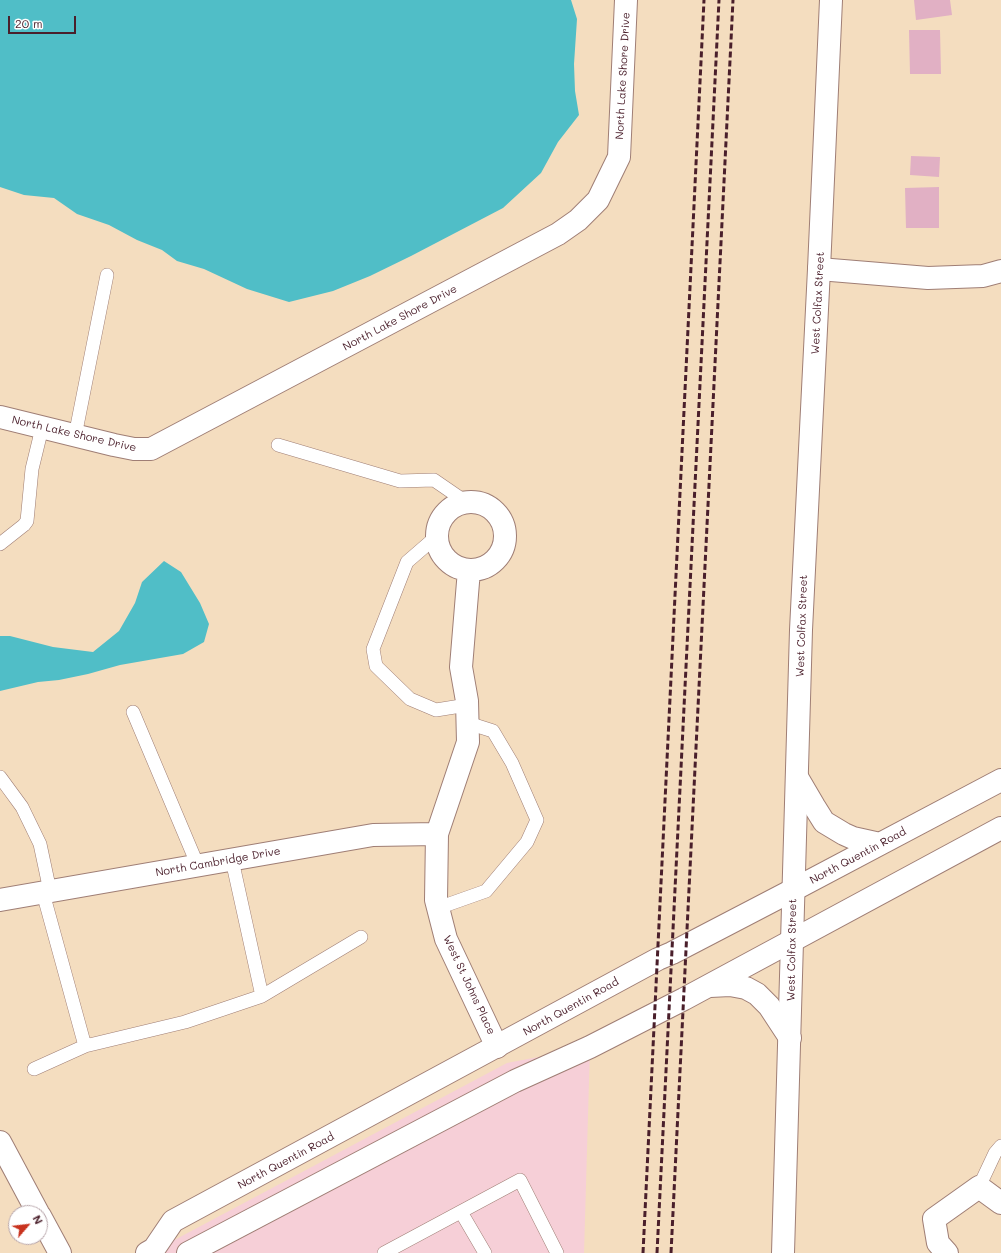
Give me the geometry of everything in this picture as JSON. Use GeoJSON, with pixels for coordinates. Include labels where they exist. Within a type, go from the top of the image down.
{"type":"FeatureCollection","features":[{"type":"Feature","properties":{"kind":"street","name":"North Lake Shore Drive"},"geometry":{"type":"LineString","coordinates":[[0,417],[134,449],[151,449],[558,234],[578,220],[598,200],[619,157],[626,0]]}},
{"type":"Feature","properties":{"kind":"street","name":"West Colfax Street"},"geometry":{"type":"LineString","coordinates":[[783,1253],[801,630],[831,0]]}},
{"type":"Feature","properties":{"kind":"street"},"geometry":{"type":"LineString","coordinates":[[819,269],[928,278],[983,276],[1001,271]]}},
{"type":"Feature","properties":{"kind":"street"},"geometry":{"type":"LineString","coordinates":[[466,502],[481,503],[497,513],[502,521],[505,532],[505,541],[501,552],[494,561],[484,567],[469,570],[456,566],[446,558],[438,545],[440,522],[449,509],[466,502]]}},
{"type":"Feature","properties":{"kind":"street","name":"West St Johns Place"},"geometry":{"type":"LineString","coordinates":[[469,570],[461,667],[467,714],[468,742],[437,834],[436,900],[446,939],[497,1047]]}},
{"type":"Feature","properties":{"kind":"street"},"geometry":{"type":"LineString","coordinates":[[797,777],[824,822],[848,836],[880,844]]}},
{"type":"Feature","properties":{"kind":"street","name":"North Quentin Road"},"geometry":{"type":"LineString","coordinates":[[152,1252],[173,1222],[658,959],[793,890],[1001,780]]}},
{"type":"Feature","properties":{"kind":"street","name":"North Quentin Road"},"geometry":{"type":"LineString","coordinates":[[152,1252],[187,1253],[515,1081],[590,1047],[679,1002],[1001,828]]}},
{"type":"Feature","properties":{"kind":"street","name":"North Cambridge Drive"},"geometry":{"type":"LineString","coordinates":[[0,900],[373,835],[437,834]]}},
{"type":"Feature","properties":{"kind":"street"},"geometry":{"type":"LineString","coordinates":[[709,986],[730,985],[746,988],[757,994],[769,1006],[790,1038]]}},
{"type":"Feature","properties":{"kind":"street"},"geometry":{"type":"LineString","coordinates":[[0,1142],[34,1205]]}},
{"type":"Feature","properties":{"kind":"street"},"geometry":{"type":"LineString","coordinates":[[947,1253],[938,1243],[934,1220],[978,1187],[1001,1203]]}},
{"type":"Feature","properties":{"kind":"street"},"geometry":{"type":"LineString","coordinates":[[48,1231],[60,1253]]}},
{"type":"Feature","properties":{"kind":"lane"},"geometry":{"type":"LineString","coordinates":[[76,436],[107,275]]}},
{"type":"Feature","properties":{"kind":"lane"},"geometry":{"type":"LineString","coordinates":[[0,544],[27,521],[32,469],[42,428]]}},
{"type":"Feature","properties":{"kind":"lane"},"geometry":{"type":"LineString","coordinates":[[278,445],[400,481],[434,480],[466,502]]}},
{"type":"Feature","properties":{"kind":"lane"},"geometry":{"type":"LineString","coordinates":[[438,536],[407,562],[373,649],[376,666],[410,699],[436,710],[467,714],[493,731],[512,763],[537,820],[527,842],[486,891],[438,908]]}},
{"type":"Feature","properties":{"kind":"lane"},"geometry":{"type":"LineString","coordinates":[[133,712],[198,866]]}},
{"type":"Feature","properties":{"kind":"lane"},"geometry":{"type":"LineString","coordinates":[[0,777],[22,807],[40,844],[46,892],[85,1046]]}},
{"type":"Feature","properties":{"kind":"lane"},"geometry":{"type":"LineString","coordinates":[[232,860],[262,996]]}},
{"type":"Feature","properties":{"kind":"lane"},"geometry":{"type":"LineString","coordinates":[[34,1069],[85,1046],[185,1022],[262,996],[361,937]]}},
{"type":"Feature","properties":{"kind":"lane"},"geometry":{"type":"LineString","coordinates":[[978,1187],[995,1153],[1001,1146]]}},
{"type":"Feature","properties":{"kind":"lane"},"geometry":{"type":"LineString","coordinates":[[384,1253],[520,1180],[556,1253]]}},
{"type":"Feature","properties":{"kind":"lane"},"geometry":{"type":"LineString","coordinates":[[461,1212],[485,1253]]}},
{"type":"Feature","properties":{"kind":"shaded area"},"geometry":{"type":"Polygon","coordinates":[[[590,1047],[584,1253],[150,1253],[507,1063],[590,1047]]]}},
{"type":"Feature","properties":{"kind":"water"},"geometry":{"type":"Polygon","coordinates":[[[0,0],[571,0],[577,19],[574,64],[575,91],[579,115],[558,142],[541,173],[503,208],[370,276],[333,291],[289,302],[247,289],[204,269],[177,261],[162,250],[137,240],[109,225],[77,214],[54,198],[24,195],[0,187],[0,0]]]}},
{"type":"Feature","properties":{"kind":"water"},"geometry":{"type":"Polygon","coordinates":[[[164,561],[181,572],[200,603],[209,624],[204,642],[183,654],[120,665],[88,674],[59,680],[38,682],[0,691],[0,636],[10,636],[53,647],[93,652],[119,631],[135,603],[142,582],[164,561]]]}},
{"type":"Feature","properties":{"kind":"building"},"geometry":{"type":"Polygon","coordinates":[[[914,0],[950,0],[952,15],[916,20],[914,0]]]}},
{"type":"Feature","properties":{"kind":"building"},"geometry":{"type":"Polygon","coordinates":[[[909,30],[940,30],[941,74],[910,74],[909,30]]]}},
{"type":"Feature","properties":{"kind":"building"},"geometry":{"type":"Polygon","coordinates":[[[911,156],[940,157],[939,177],[910,175],[911,156]]]}},
{"type":"Feature","properties":{"kind":"building"},"geometry":{"type":"Polygon","coordinates":[[[939,187],[939,228],[906,228],[905,188],[939,187]]]}},
{"type":"Feature","properties":{"kind":"railway"},"geometry":{"type":"LineString","coordinates":[[643,1253],[704,0]]}},
{"type":"Feature","properties":{"kind":"railway"},"geometry":{"type":"LineString","coordinates":[[657,1253],[719,0]]}},
{"type":"Feature","properties":{"kind":"railway"},"geometry":{"type":"LineString","coordinates":[[671,1253],[733,0]]}}]}
